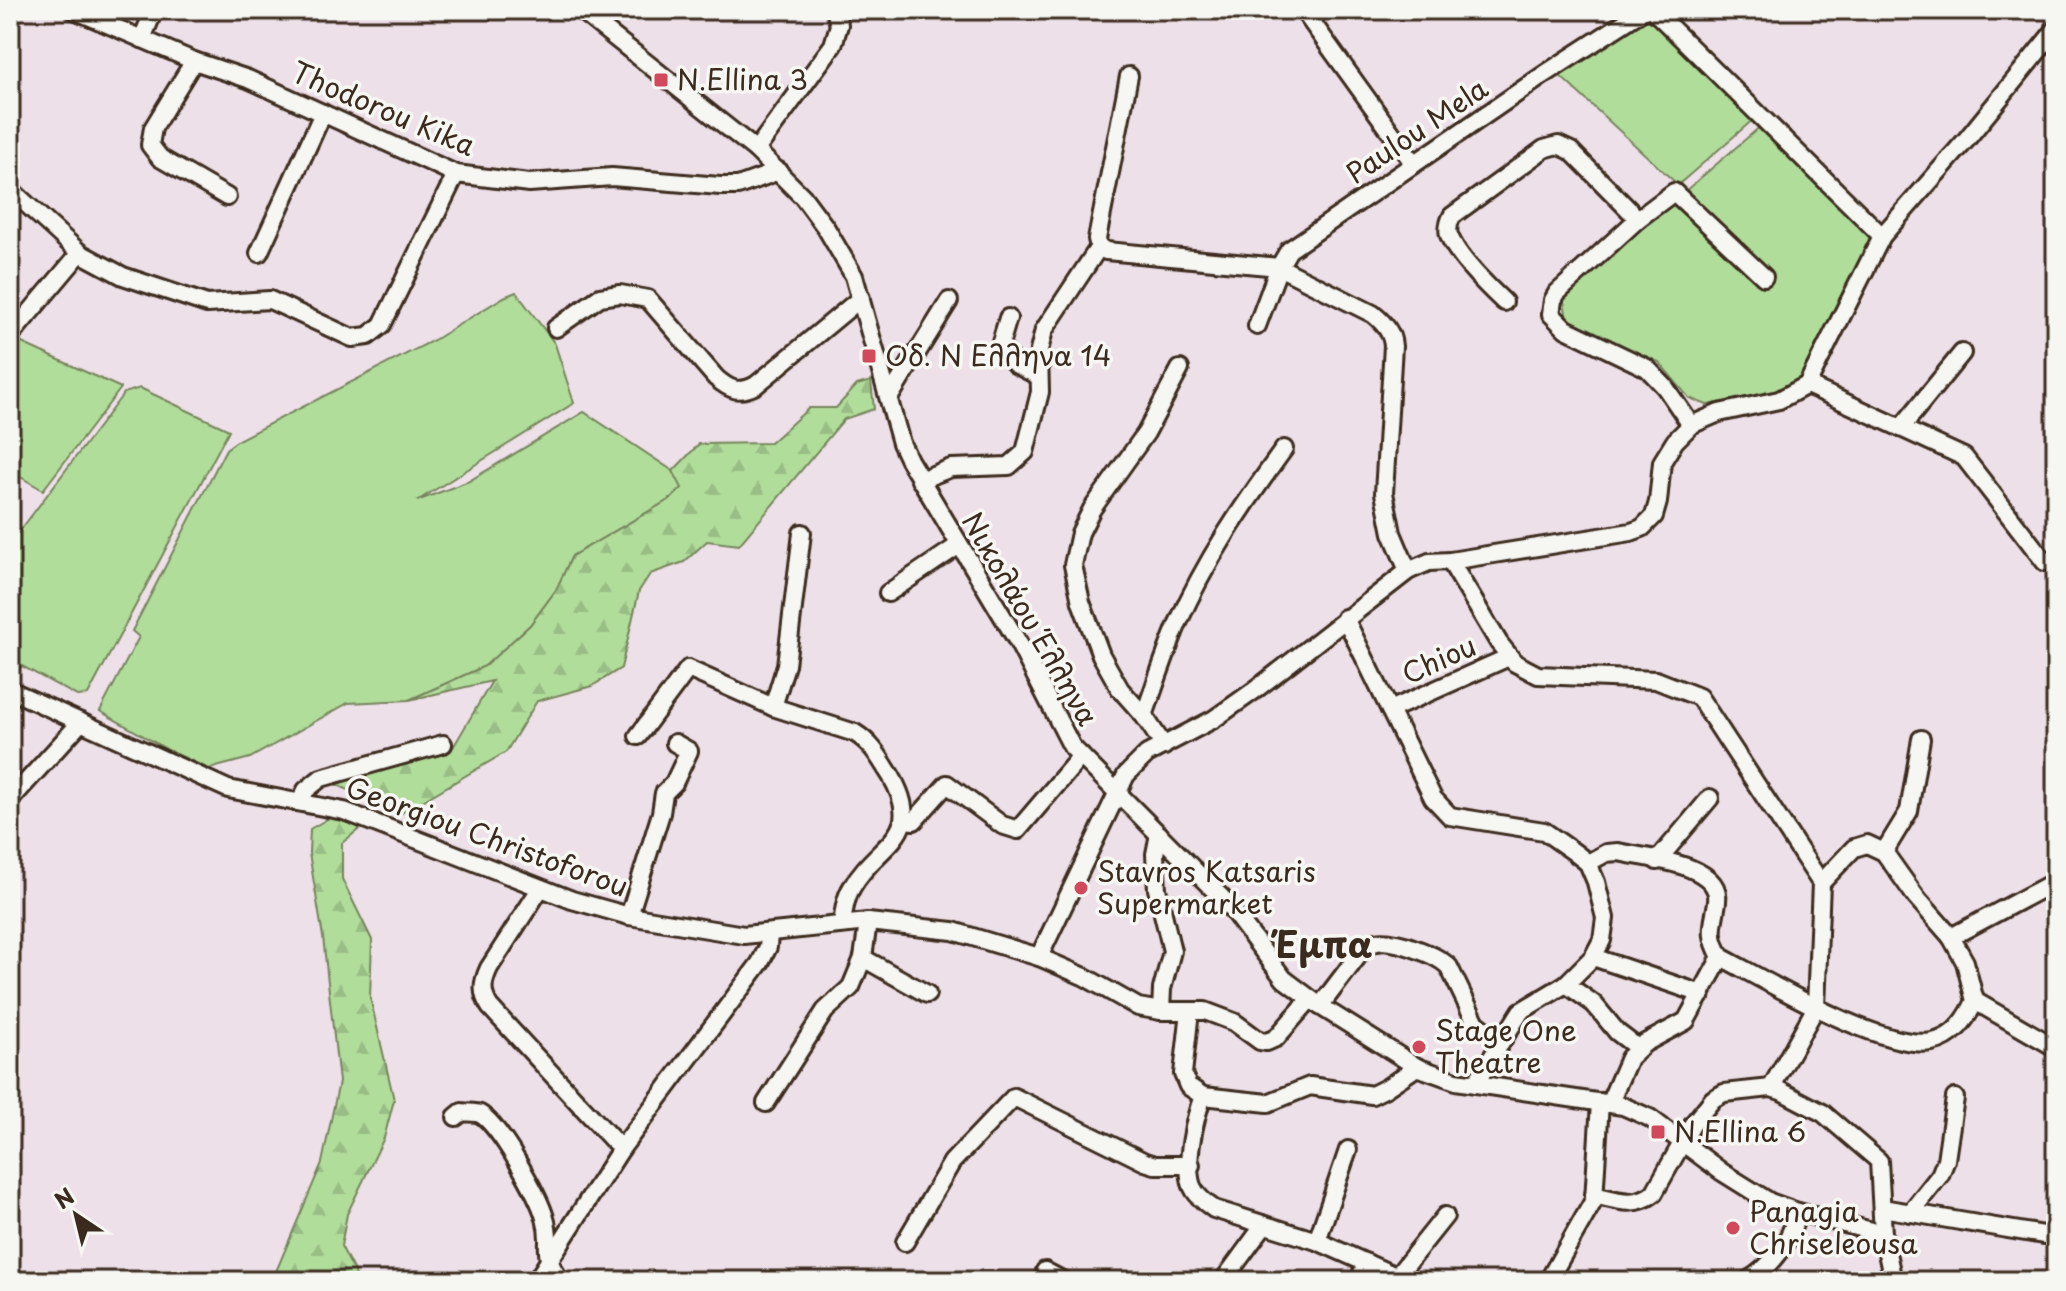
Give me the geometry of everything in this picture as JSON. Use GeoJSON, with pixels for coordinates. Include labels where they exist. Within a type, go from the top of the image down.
{"type":"FeatureCollection","features":[{"type":"Feature","properties":{"kind":"street","name":"Thodorou Kika"},"geometry":{"type":"LineString","coordinates":[[74,10],[194,61],[248,79],[456,174],[529,183],[612,177],[738,186],[779,171]]}},
{"type":"Feature","properties":{"kind":"street"},"geometry":{"type":"LineString","coordinates":[[142,39],[154,10]]}},
{"type":"Feature","properties":{"kind":"street","name":"Νικολάου Έλληνα"},"geometry":{"type":"LineString","coordinates":[[580,10],[756,150],[803,197],[854,276],[901,443],[1018,642],[1063,733],[1081,756],[1226,902],[1280,974],[1315,1003],[1417,1067],[1456,1081],[1604,1103],[1637,1111],[1770,1202],[1883,1234]]}},
{"type":"Feature","properties":{"kind":"street"},"geometry":{"type":"LineString","coordinates":[[756,150],[833,45],[839,25],[835,10]]}},
{"type":"Feature","properties":{"kind":"street"},"geometry":{"type":"LineString","coordinates":[[1303,10],[1414,164]]}},
{"type":"Feature","properties":{"kind":"street","name":"Paulou Mela"},"geometry":{"type":"LineString","coordinates":[[1257,326],[1279,267],[1289,250],[1644,10]]}},
{"type":"Feature","properties":{"kind":"street"},"geometry":{"type":"LineString","coordinates":[[1653,10],[1882,236]]}},
{"type":"Feature","properties":{"kind":"street"},"geometry":{"type":"LineString","coordinates":[[1039,957],[1118,792],[1137,762],[1233,706],[1408,571],[1429,562],[1637,531],[1649,521],[1656,509],[1660,471],[1667,451],[1691,425],[1736,408],[1779,400],[1807,385],[1882,236],[1966,140],[2056,29]]}},
{"type":"Feature","properties":{"kind":"street"},"geometry":{"type":"LineString","coordinates":[[194,61],[153,128],[150,145],[160,158],[227,197]]}},
{"type":"Feature","properties":{"kind":"street"},"geometry":{"type":"LineString","coordinates":[[1129,76],[1097,239],[1099,247],[1106,251],[1279,267],[1373,314],[1389,331],[1393,346],[1384,493],[1392,533],[1408,571]]}},
{"type":"Feature","properties":{"kind":"street"},"geometry":{"type":"LineString","coordinates":[[259,253],[323,113]]}},
{"type":"Feature","properties":{"kind":"street"},"geometry":{"type":"LineString","coordinates":[[1504,302],[1470,265],[1449,235],[1448,225],[1452,216],[1544,149],[1558,145],[1571,151],[1638,219]]}},
{"type":"Feature","properties":{"kind":"street"},"geometry":{"type":"LineString","coordinates":[[10,189],[80,253],[123,276],[207,304],[270,300],[352,338],[368,336],[382,325],[456,174]]}},
{"type":"Feature","properties":{"kind":"street"},"geometry":{"type":"LineString","coordinates":[[1691,425],[1665,387],[1647,368],[1566,329],[1551,314],[1553,300],[1638,219],[1674,192],[1764,277]]}},
{"type":"Feature","properties":{"kind":"street"},"geometry":{"type":"LineString","coordinates":[[920,480],[951,468],[1009,466],[1025,452],[1040,392],[1039,351],[1044,330],[1099,247]]}},
{"type":"Feature","properties":{"kind":"street"},"geometry":{"type":"LineString","coordinates":[[10,336],[80,253]]}},
{"type":"Feature","properties":{"kind":"street"},"geometry":{"type":"LineString","coordinates":[[556,328],[600,297],[620,294],[648,299],[716,378],[737,391],[756,385],[861,298]]}},
{"type":"Feature","properties":{"kind":"street"},"geometry":{"type":"LineString","coordinates":[[889,398],[949,301]]}},
{"type":"Feature","properties":{"kind":"street"},"geometry":{"type":"LineString","coordinates":[[1008,318],[1000,345],[1015,364],[1038,376]]}},
{"type":"Feature","properties":{"kind":"street"},"geometry":{"type":"LineString","coordinates":[[1901,428],[1962,353]]}},
{"type":"Feature","properties":{"kind":"street"},"geometry":{"type":"LineString","coordinates":[[1164,746],[1144,716],[1120,689],[1101,655],[1081,602],[1073,565],[1080,533],[1092,509],[1154,421],[1180,369]]}},
{"type":"Feature","properties":{"kind":"street"},"geometry":{"type":"LineString","coordinates":[[1807,385],[1964,457],[2045,562]]}},
{"type":"Feature","properties":{"kind":"street"},"geometry":{"type":"LineString","coordinates":[[1144,716],[1179,621],[1197,584],[1230,527],[1284,449]]}},
{"type":"Feature","properties":{"kind":"street"},"geometry":{"type":"LineString","coordinates":[[773,707],[786,665],[802,533]]}},
{"type":"Feature","properties":{"kind":"street"},"geometry":{"type":"LineString","coordinates":[[888,593],[959,545]]}},
{"type":"Feature","properties":{"kind":"street"},"geometry":{"type":"LineString","coordinates":[[1450,561],[1509,657],[1538,675],[1656,680],[1699,697],[1821,883],[1816,1007],[1771,1088]]}},
{"type":"Feature","properties":{"kind":"street"},"geometry":{"type":"LineString","coordinates":[[1345,618],[1433,798],[1450,816],[1544,831],[1588,863],[1596,882],[1605,918],[1602,940],[1593,957],[1566,984],[1521,1011],[1475,1084]]}},
{"type":"Feature","properties":{"kind":"street","name":"Chiou"},"geometry":{"type":"LineString","coordinates":[[1390,710],[1509,657]]}},
{"type":"Feature","properties":{"kind":"street"},"geometry":{"type":"LineString","coordinates":[[638,736],[688,669],[773,707],[865,739],[899,790],[904,804],[904,820],[886,847],[853,884],[842,924]]}},
{"type":"Feature","properties":{"kind":"street","name":"Georgiou Christoforou"},"geometry":{"type":"LineString","coordinates":[[10,690],[228,789],[365,818],[540,889],[629,916],[744,935],[868,922],[953,931],[1039,957],[1085,977],[1138,1007],[1161,1011],[1205,1011],[1221,1016],[1260,1041],[1267,1042],[1276,1038],[1315,1003]]}},
{"type":"Feature","properties":{"kind":"street"},"geometry":{"type":"LineString","coordinates":[[10,800],[81,722]]}},
{"type":"Feature","properties":{"kind":"street"},"geometry":{"type":"LineString","coordinates":[[1884,852],[1909,811],[1921,739]]}},
{"type":"Feature","properties":{"kind":"street"},"geometry":{"type":"LineString","coordinates":[[629,916],[655,835],[664,793],[674,783],[689,751],[675,743]]}},
{"type":"Feature","properties":{"kind":"street"},"geometry":{"type":"LineString","coordinates":[[300,802],[306,790],[321,778],[443,744]]}},
{"type":"Feature","properties":{"kind":"street"},"geometry":{"type":"LineString","coordinates":[[904,820],[914,821],[947,784],[1002,825],[1018,830],[1081,756]]}},
{"type":"Feature","properties":{"kind":"street"},"geometry":{"type":"LineString","coordinates":[[1657,861],[1710,798]]}},
{"type":"Feature","properties":{"kind":"street"},"geometry":{"type":"LineString","coordinates":[[1159,834],[1155,854],[1157,889],[1172,951],[1162,989],[1161,1011]]}},
{"type":"Feature","properties":{"kind":"street"},"geometry":{"type":"LineString","coordinates":[[1821,883],[1854,848],[1867,844],[1884,852],[1916,897],[1951,937],[1965,962],[1975,1001],[2056,1048]]}},
{"type":"Feature","properties":{"kind":"street"},"geometry":{"type":"LineString","coordinates":[[1588,863],[1612,852],[1695,870],[1704,875],[1716,889],[1717,901],[1711,929],[1721,957],[1867,1030],[1907,1041],[1928,1043],[1946,1038],[1955,1031],[1975,1001]]}},
{"type":"Feature","properties":{"kind":"street"},"geometry":{"type":"LineString","coordinates":[[1951,937],[2056,881]]}},
{"type":"Feature","properties":{"kind":"street"},"geometry":{"type":"LineString","coordinates":[[540,889],[489,968],[484,979],[485,998],[621,1149]]}},
{"type":"Feature","properties":{"kind":"street"},"geometry":{"type":"LineString","coordinates":[[766,1103],[825,1011],[851,987],[863,958],[868,922]]}},
{"type":"Feature","properties":{"kind":"street"},"geometry":{"type":"LineString","coordinates":[[536,1281],[621,1149],[760,963],[768,947],[769,934]]}},
{"type":"Feature","properties":{"kind":"street"},"geometry":{"type":"LineString","coordinates":[[1315,1003],[1368,945],[1384,941],[1443,960],[1476,1023],[1501,1042]]}},
{"type":"Feature","properties":{"kind":"street"},"geometry":{"type":"LineString","coordinates":[[1593,957],[1702,994]]}},
{"type":"Feature","properties":{"kind":"street"},"geometry":{"type":"LineString","coordinates":[[1548,1281],[1590,1210],[1604,1103],[1638,1048],[1686,1021],[1721,957]]}},
{"type":"Feature","properties":{"kind":"street"},"geometry":{"type":"LineString","coordinates":[[863,958],[927,994]]}},
{"type":"Feature","properties":{"kind":"street"},"geometry":{"type":"LineString","coordinates":[[1566,984],[1594,1004],[1617,1032],[1638,1048]]}},
{"type":"Feature","properties":{"kind":"street"},"geometry":{"type":"LineString","coordinates":[[1190,1011],[1183,1074],[1188,1086],[1203,1096],[1268,1103],[1310,1086],[1372,1095],[1417,1067]]}},
{"type":"Feature","properties":{"kind":"street"},"geometry":{"type":"LineString","coordinates":[[1594,1195],[1627,1202],[1647,1199],[1654,1193],[1681,1141],[1718,1095],[1771,1088],[1823,1113],[1876,1157],[1881,1167],[1883,1234],[1893,1281]]}},
{"type":"Feature","properties":{"kind":"street"},"geometry":{"type":"LineString","coordinates":[[1203,1096],[1195,1118],[1191,1165],[1193,1187],[1214,1209],[1317,1241],[1402,1279],[1445,1216]]}},
{"type":"Feature","properties":{"kind":"street"},"geometry":{"type":"LineString","coordinates":[[905,1242],[952,1162],[1014,1097],[1145,1162],[1191,1165]]}},
{"type":"Feature","properties":{"kind":"street"},"geometry":{"type":"LineString","coordinates":[[1910,1213],[1940,1175],[1946,1160],[1955,1098]]}},
{"type":"Feature","properties":{"kind":"street"},"geometry":{"type":"LineString","coordinates":[[456,1117],[462,1112],[479,1113],[494,1128],[538,1197],[547,1222],[548,1264],[561,1281]]}},
{"type":"Feature","properties":{"kind":"street"},"geometry":{"type":"LineString","coordinates":[[1317,1241],[1348,1150]]}},
{"type":"Feature","properties":{"kind":"street"},"geometry":{"type":"LineString","coordinates":[[1882,1208],[2056,1237]]}},
{"type":"Feature","properties":{"kind":"street"},"geometry":{"type":"LineString","coordinates":[[1747,1281],[1780,1254],[1792,1235],[1798,1212]]}},
{"type":"Feature","properties":{"kind":"street"},"geometry":{"type":"LineString","coordinates":[[1223,1281],[1264,1225]]}},
{"type":"Feature","properties":{"kind":"street"},"geometry":{"type":"LineString","coordinates":[[1358,1281],[1367,1263]]}},
{"type":"Feature","properties":{"kind":"street"},"geometry":{"type":"LineString","coordinates":[[1045,1271],[1064,1281]]}},
{"type":"Feature","properties":{"kind":"green space"},"geometry":{"type":"Polygon","coordinates":[[[1649,12],[1755,118],[1678,185],[1559,75],[1561,68],[1649,12]]]}},
{"type":"Feature","properties":{"kind":"green space"},"geometry":{"type":"Polygon","coordinates":[[[1762,125],[1874,236],[1803,381],[1784,392],[1707,405],[1689,398],[1659,362],[1567,319],[1563,296],[1762,125]]]}},
{"type":"Feature","properties":{"kind":"green space"},"geometry":{"type":"Polygon","coordinates":[[[516,292],[555,344],[574,403],[417,501],[469,481],[584,412],[673,471],[683,488],[672,498],[572,556],[556,590],[530,625],[485,666],[409,700],[348,703],[250,758],[209,769],[170,751],[100,711],[139,637],[132,631],[226,449],[238,440],[434,340],[516,292]]]}},
{"type":"Feature","properties":{"kind":"green space"},"geometry":{"type":"Polygon","coordinates":[[[13,339],[121,388],[43,490],[10,471],[10,343],[13,339]]]}},
{"type":"Feature","properties":{"kind":"green space"},"geometry":{"type":"Polygon","coordinates":[[[871,381],[874,409],[844,419],[739,545],[707,541],[684,562],[650,574],[639,591],[621,668],[592,686],[537,701],[506,752],[402,813],[330,782],[451,751],[492,681],[409,700],[485,666],[530,625],[556,590],[572,556],[672,498],[682,488],[673,471],[699,444],[770,443],[809,408],[836,408],[857,385],[871,381]]]}},
{"type":"Feature","properties":{"kind":"green space"},"geometry":{"type":"Polygon","coordinates":[[[140,388],[229,430],[88,695],[77,696],[22,666],[10,678],[10,544],[124,393],[140,388]]]}},
{"type":"Feature","properties":{"kind":"green space"},"geometry":{"type":"Polygon","coordinates":[[[329,818],[363,826],[342,843],[342,879],[372,940],[370,997],[394,1100],[384,1138],[347,1214],[341,1246],[359,1281],[272,1281],[322,1163],[339,1082],[323,937],[309,853],[310,829],[329,818]]]}},
{"type":"Feature","properties":{"kind":"place","name":"N.Ellina 3"},"geometry":{"type":"Point","coordinates":[661,80]}},
{"type":"Feature","properties":{"kind":"place","name":"Οδ. Ν Ελληνα 14"},"geometry":{"type":"Point","coordinates":[869,356]}},
{"type":"Feature","properties":{"kind":"place","name":"Stavros Katsaris Supermarket"},"geometry":{"type":"Point","coordinates":[1081,888]}},
{"type":"Feature","properties":{"kind":"place","name":"Stage One Theatre"},"geometry":{"type":"Point","coordinates":[1419,1047]}},
{"type":"Feature","properties":{"kind":"place","name":"N.Ellina 6"},"geometry":{"type":"Point","coordinates":[1658,1132]}},
{"type":"Feature","properties":{"kind":"place","name":"Panagia Chriseleousa"},"geometry":{"type":"Point","coordinates":[1733,1228]}},
{"type":"Feature","properties":{"kind":"district","name":"Έμπα"},"geometry":{"type":"Point","coordinates":[1324,945]}}]}
